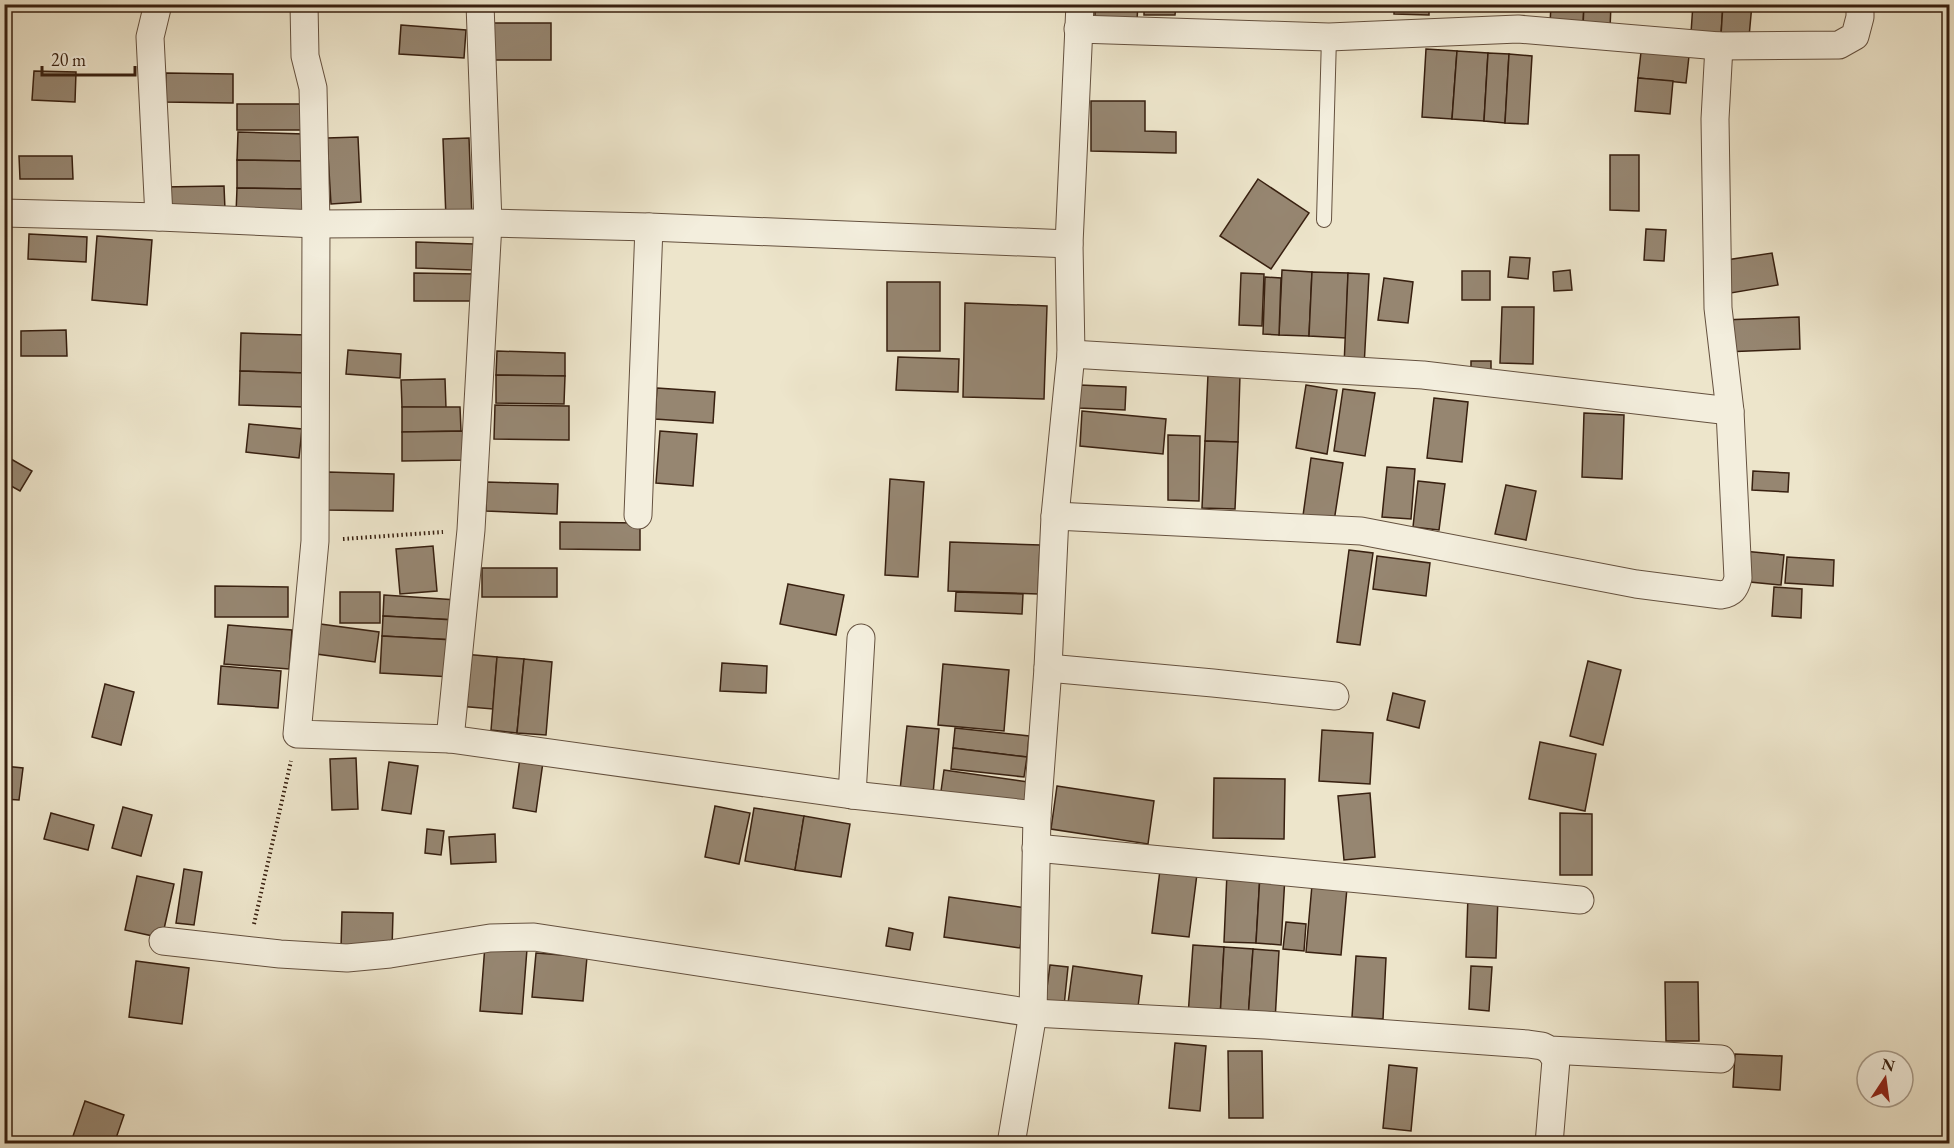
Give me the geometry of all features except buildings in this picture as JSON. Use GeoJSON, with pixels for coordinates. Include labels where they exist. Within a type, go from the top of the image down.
{"type":"FeatureCollection","features":[{"type":"Feature","properties":{"kind":"street"},"geometry":{"type":"LineString","coordinates":[[158,4],[150,37],[159,217]]}},
{"type":"Feature","properties":{"kind":"street"},"geometry":{"type":"LineString","coordinates":[[304,4],[305,56],[313,88],[316,224],[315,541],[297,734],[450,739],[852,795],[1037,815]]}},
{"type":"Feature","properties":{"kind":"street"},"geometry":{"type":"LineString","coordinates":[[450,739],[471,530],[488,223],[480,4]]}},
{"type":"Feature","properties":{"kind":"street"},"geometry":{"type":"LineString","coordinates":[[1011,1143],[1033,1013],[1037,815],[1048,668],[1054,516],[1071,354],[1069,244],[1079,17],[1329,37],[1518,17],[1719,46],[1839,45],[1855,36],[1860,17],[1860,4]]}},
{"type":"Feature","properties":{"kind":"street"},"geometry":{"type":"LineString","coordinates":[[1054,516],[1361,531],[1636,584],[1728,594],[1735,589],[1738,579],[1730,411],[1718,308],[1715,119],[1719,46]]}},
{"type":"Feature","properties":{"kind":"street"},"geometry":{"type":"LineString","coordinates":[[4,213],[316,224],[488,223],[649,227],[1069,244]]}},
{"type":"Feature","properties":{"kind":"street"},"geometry":{"type":"LineString","coordinates":[[638,515],[649,227]]}},
{"type":"Feature","properties":{"kind":"street"},"geometry":{"type":"LineString","coordinates":[[1071,354],[1424,375],[1730,411]]}},
{"type":"Feature","properties":{"kind":"street"},"geometry":{"type":"LineString","coordinates":[[852,795],[861,638]]}},
{"type":"Feature","properties":{"kind":"street"},"geometry":{"type":"LineString","coordinates":[[1048,668],[1335,696]]}},
{"type":"Feature","properties":{"kind":"street"},"geometry":{"type":"LineString","coordinates":[[1036,848],[1580,900]]}},
{"type":"Feature","properties":{"kind":"street"},"geometry":{"type":"LineString","coordinates":[[163,941],[248,951],[347,958],[390,954],[490,938],[534,937],[1033,1013],[1265,1024],[1528,1044],[1550,1050],[1721,1059]]}},
{"type":"Feature","properties":{"kind":"street"},"geometry":{"type":"LineString","coordinates":[[1549,1143],[1556,1060],[1550,1050]]}},
{"type":"Feature","properties":{"kind":"lane"},"geometry":{"type":"LineString","coordinates":[[1324,220],[1329,37]]}},
{"type":"Feature","properties":{"kind":"path"},"geometry":{"type":"LineString","coordinates":[[315,541],[471,530]]}},
{"type":"Feature","properties":{"kind":"path"},"geometry":{"type":"LineString","coordinates":[[248,951],[297,734]]}}]}
